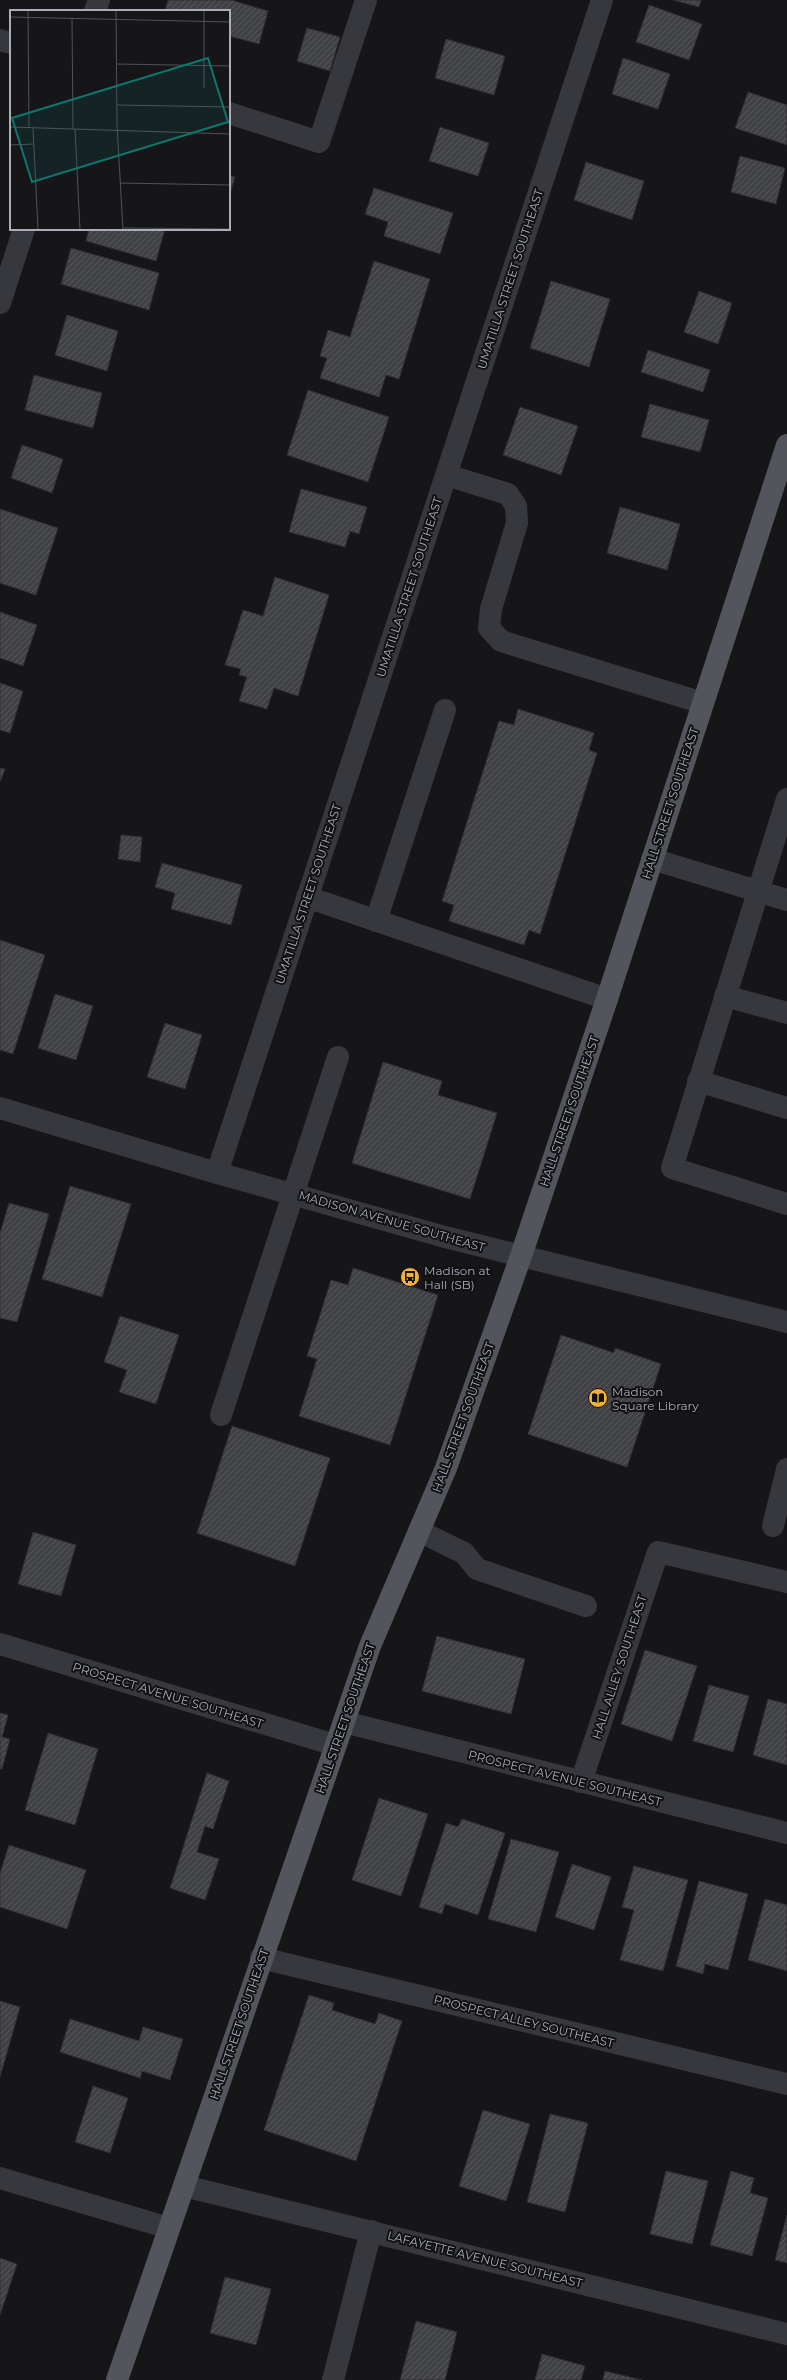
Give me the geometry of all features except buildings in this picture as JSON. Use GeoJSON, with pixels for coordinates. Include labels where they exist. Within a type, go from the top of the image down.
{"type":"FeatureCollection","features":[{"type":"Feature","properties":{"kind":"main road","name":"HALL STREET SOUTHEAST"},"geometry":{"type":"LineString","coordinates":[[116,2380],[370,1646],[446,1468],[521,1256],[607,999],[787,445]]}},
{"type":"Feature","properties":{"kind":"street"},"geometry":{"type":"LineString","coordinates":[[95,10],[98,0]]}},
{"type":"Feature","properties":{"kind":"street"},"geometry":{"type":"LineString","coordinates":[[230,113],[319,142],[366,0]]}},
{"type":"Feature","properties":{"kind":"street","name":"UMATILLA STREET SOUTHEAST"},"geometry":{"type":"LineString","coordinates":[[217,1173],[602,0]]}},
{"type":"Feature","properties":{"kind":"street"},"geometry":{"type":"LineString","coordinates":[[0,40],[10,43]]}},
{"type":"Feature","properties":{"kind":"street"},"geometry":{"type":"LineString","coordinates":[[0,303],[24,230]]}},
{"type":"Feature","properties":{"kind":"street"},"geometry":{"type":"LineString","coordinates":[[446,475],[508,494],[516,506],[517,523],[491,610],[489,628],[501,641],[703,703]]}},
{"type":"Feature","properties":{"kind":"street"},"geometry":{"type":"LineString","coordinates":[[376,921],[445,710]]}},
{"type":"Feature","properties":{"kind":"street"},"geometry":{"type":"LineString","coordinates":[[787,799],[757,891],[672,1168],[787,1204]]}},
{"type":"Feature","properties":{"kind":"street"},"geometry":{"type":"LineString","coordinates":[[652,859],[787,900]]}},
{"type":"Feature","properties":{"kind":"street"},"geometry":{"type":"LineString","coordinates":[[307,897],[607,999]]}},
{"type":"Feature","properties":{"kind":"street"},"geometry":{"type":"LineString","coordinates":[[725,996],[787,1014]]}},
{"type":"Feature","properties":{"kind":"street"},"geometry":{"type":"LineString","coordinates":[[221,1415],[295,1194],[338,1057]]}},
{"type":"Feature","properties":{"kind":"street"},"geometry":{"type":"LineString","coordinates":[[698,1081],[787,1108]]}},
{"type":"Feature","properties":{"kind":"street","name":"MADISON AVENUE SOUTHEAST"},"geometry":{"type":"LineString","coordinates":[[0,1108],[217,1173],[444,1237],[787,1322]]}},
{"type":"Feature","properties":{"kind":"street"},"geometry":{"type":"LineString","coordinates":[[773,1526],[787,1469]]}},
{"type":"Feature","properties":{"kind":"street"},"geometry":{"type":"LineString","coordinates":[[419,1531],[464,1554],[477,1569],[586,1606]]}},
{"type":"Feature","properties":{"kind":"street","name":"HALL ALLEY SOUTHEAST"},"geometry":{"type":"LineString","coordinates":[[581,1782],[658,1552],[787,1582]]}},
{"type":"Feature","properties":{"kind":"street","name":"PROSPECT AVENUE SOUTHEAST"},"geometry":{"type":"LineString","coordinates":[[0,1644],[335,1745]]}},
{"type":"Feature","properties":{"kind":"street","name":"PROSPECT AVENUE SOUTHEAST"},"geometry":{"type":"LineString","coordinates":[[344,1722],[787,1833]]}},
{"type":"Feature","properties":{"kind":"street","name":"PROSPECT ALLEY SOUTHEAST"},"geometry":{"type":"LineString","coordinates":[[261,1958],[787,2084]]}},
{"type":"Feature","properties":{"kind":"street"},"geometry":{"type":"LineString","coordinates":[[0,2178],[169,2228]]}},
{"type":"Feature","properties":{"kind":"street","name":"LAFAYETTE AVENUE SOUTHEAST"},"geometry":{"type":"LineString","coordinates":[[184,2186],[787,2334]]}},
{"type":"Feature","properties":{"kind":"street"},"geometry":{"type":"LineString","coordinates":[[333,2380],[371,2231]]}},
{"type":"Feature","properties":{"kind":"place","name":"Madison at Hall (SB)"},"geometry":{"type":"Point","coordinates":[410,1277]}},
{"type":"Feature","properties":{"kind":"place","name":"Madison Square Library"},"geometry":{"type":"Point","coordinates":[598,1398]}}]}
